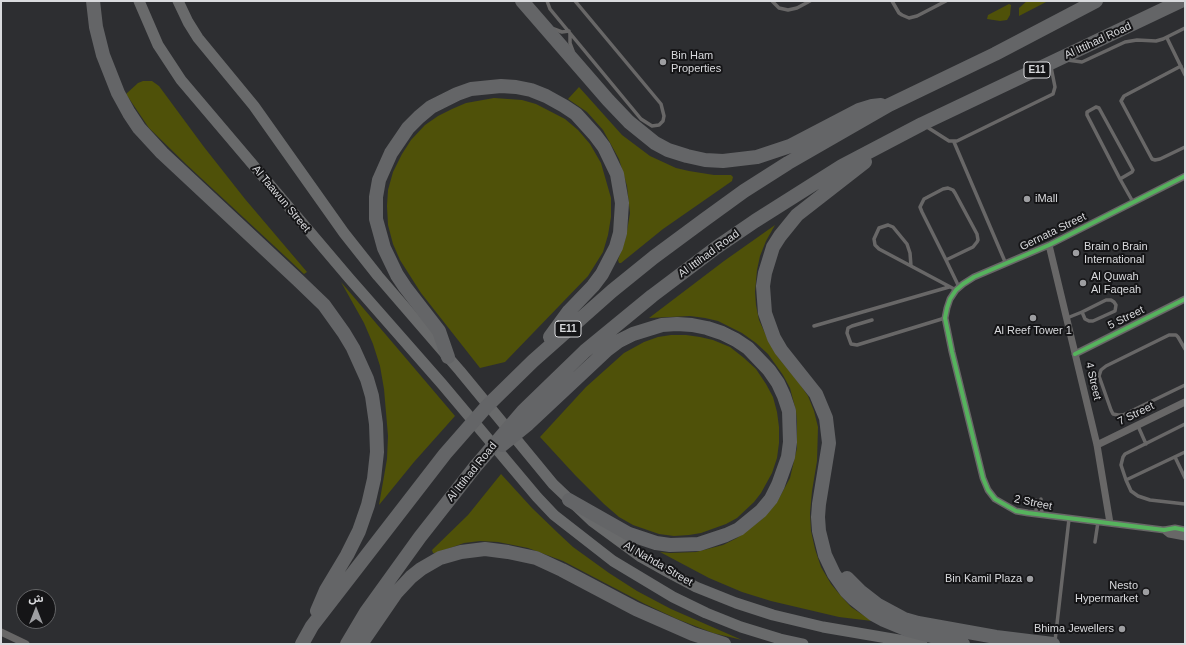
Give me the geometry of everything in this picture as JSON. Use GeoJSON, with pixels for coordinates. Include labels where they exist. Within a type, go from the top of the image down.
{"type":"FeatureCollection","features":[{"type":"Feature","properties":{"kind":"highway"},"geometry":{"type":"LineString","coordinates":[[93,1],[96,27],[102,55],[118,93],[139,128],[162,154],[320,301],[344,333],[353,348],[367,379],[372,396],[376,424],[377,452],[370,498],[359,531],[347,555],[326,590],[312,626]]}},
{"type":"Feature","properties":{"kind":"highway"},"geometry":{"type":"LineString","coordinates":[[522,1],[538,16],[588,78],[618,112],[640,132],[655,143],[668,150],[687,156],[705,160],[723,161],[740,160],[774,152],[790,146],[859,110],[872,106],[889,105]]}},
{"type":"Feature","properties":{"kind":"highway","name":"Al Ittihad Road"},"geometry":{"type":"LineString","coordinates":[[347,644],[366,612],[420,537],[475,467],[523,411],[618,323],[652,296],[717,246],[842,166],[922,124],[1181,1]]}},
{"type":"Feature","properties":{"kind":"highway","name":"E11"},"geometry":{"type":"LineString","coordinates":[[302,644],[312,626],[445,454],[487,406],[571,325],[612,291],[654,257],[709,216],[788,162],[889,105],[995,54],[1091,2]]}},
{"type":"Feature","properties":{"kind":"highway"},"geometry":{"type":"LineString","coordinates":[[448,357],[439,331],[396,274],[384,248],[376,218],[376,197],[379,180],[391,153],[399,140],[419,117],[443,100],[464,92],[486,87],[501,86],[531,90],[546,96],[576,114],[595,135],[611,160],[620,188],[622,203],[620,233],[610,261],[593,286],[565,316],[533,362]]}},
{"type":"Feature","properties":{"kind":"highway"},"geometry":{"type":"LineString","coordinates":[[894,139],[797,215],[788,225],[773,247],[765,273],[764,299],[769,326],[781,350],[816,394],[826,418],[829,443],[818,517],[820,536],[825,555],[839,582],[854,598],[873,614],[884,620],[908,630],[963,644]]}},
{"type":"Feature","properties":{"kind":"highway"},"geometry":{"type":"LineString","coordinates":[[475,467],[528,424],[607,350],[632,334],[647,329],[669,324],[692,325],[722,333],[748,348],[769,370],[778,383],[789,411],[790,442],[788,457],[778,486],[771,499],[761,511],[739,529],[699,544],[670,545],[656,543],[629,534],[569,500]]}},
{"type":"Feature","properties":{"kind":"highway"},"geometry":{"type":"LineString","coordinates":[[361,644],[396,593],[420,569],[440,558],[461,552],[485,549],[536,558],[636,609],[693,634],[724,644]]}},
{"type":"Feature","properties":{"kind":"highway"},"geometry":{"type":"LineString","coordinates":[[830,566],[842,573],[852,584],[878,605],[904,618],[932,626],[996,637],[1054,644]]}},
{"type":"Feature","properties":{"kind":"main road","name":"Al Taawun Street"},"geometry":{"type":"LineString","coordinates":[[139,1],[158,45],[181,80],[268,184],[442,384]]}},
{"type":"Feature","properties":{"kind":"main road"},"geometry":{"type":"LineString","coordinates":[[178,1],[198,38],[254,106],[344,233],[391,291],[448,357]]}},
{"type":"Feature","properties":{"kind":"main road","name":"Al Nahda Street"},"geometry":{"type":"LineString","coordinates":[[448,357],[553,484],[592,521],[641,557],[666,572],[703,590],[773,615],[863,635],[922,644]]}},
{"type":"Feature","properties":{"kind":"main road","name":"Al Nahda Street"},"geometry":{"type":"LineString","coordinates":[[442,384],[537,497],[554,515],[613,561],[673,597],[706,613],[741,627],[780,639],[803,644]]}},
{"type":"Feature","properties":{"kind":"street","name":"Gernata Street"},"geometry":{"type":"LineString","coordinates":[[945,318],[946,308],[957,289],[974,277],[1049,245],[1185,176]]}},
{"type":"Feature","properties":{"kind":"street","name":"4 Street"},"geometry":{"type":"LineString","coordinates":[[1049,245],[1096,445],[1110,524]]}},
{"type":"Feature","properties":{"kind":"street","name":"5 Street"},"geometry":{"type":"LineString","coordinates":[[1075,354],[1184,302]]}},
{"type":"Feature","properties":{"kind":"street","name":"2 Street"},"geometry":{"type":"LineString","coordinates":[[945,318],[983,478],[988,490],[995,499],[1004,506],[1016,511],[1039,515],[1164,530],[1175,528],[1185,530]]}},
{"type":"Feature","properties":{"kind":"street","name":"7 Street"},"geometry":{"type":"LineString","coordinates":[[1096,445],[1185,402]]}},
{"type":"Feature","properties":{"kind":"street","name":"2 Street"},"geometry":{"type":"LineString","coordinates":[[1164,530],[1169,534],[1185,537]]}},
{"type":"Feature","properties":{"kind":"street"},"geometry":{"type":"LineString","coordinates":[[1,632],[26,644]]}},
{"type":"Feature","properties":{"kind":"lane"},"geometry":{"type":"LineString","coordinates":[[547,1],[550,9],[641,119],[652,126],[657,126],[661,123],[664,116],[661,104],[576,1]]}},
{"type":"Feature","properties":{"kind":"lane"},"geometry":{"type":"LineString","coordinates":[[772,1],[779,8],[788,10],[797,8],[810,1]]}},
{"type":"Feature","properties":{"kind":"lane"},"geometry":{"type":"LineString","coordinates":[[892,1],[899,13],[909,18],[917,16],[946,1]]}},
{"type":"Feature","properties":{"kind":"lane"},"geometry":{"type":"LineString","coordinates":[[549,24],[557,31],[570,32]]}},
{"type":"Feature","properties":{"kind":"lane"},"geometry":{"type":"LineString","coordinates":[[922,124],[949,141],[954,142],[1053,94],[1055,86],[1055,61],[1082,62],[1130,40],[1156,41],[1167,38],[1185,28]]}},
{"type":"Feature","properties":{"kind":"lane"},"geometry":{"type":"LineString","coordinates":[[570,32],[571,46],[576,55]]}},
{"type":"Feature","properties":{"kind":"lane"},"geometry":{"type":"LineString","coordinates":[[1167,38],[1185,75]]}},
{"type":"Feature","properties":{"kind":"lane"},"geometry":{"type":"LineString","coordinates":[[579,60],[584,67],[588,78]]}},
{"type":"Feature","properties":{"kind":"lane"},"geometry":{"type":"LineString","coordinates":[[1181,66],[1122,97],[1121,101],[1152,159],[1160,159],[1185,147]]}},
{"type":"Feature","properties":{"kind":"lane"},"geometry":{"type":"LineString","coordinates":[[1120,179],[1133,170],[1100,108],[1097,107],[1087,112],[1087,116],[1120,179],[1133,202]]}},
{"type":"Feature","properties":{"kind":"lane"},"geometry":{"type":"LineString","coordinates":[[954,142],[1006,264]]}},
{"type":"Feature","properties":{"kind":"lane"},"geometry":{"type":"LineString","coordinates":[[946,260],[975,245],[978,240],[977,234],[955,193],[953,190],[948,188],[924,199],[920,207],[946,260],[957,289]]}},
{"type":"Feature","properties":{"kind":"lane"},"geometry":{"type":"LineString","coordinates":[[911,266],[909,248],[893,227],[888,225],[879,228],[874,239],[877,248],[911,266],[949,286],[957,289]]}},
{"type":"Feature","properties":{"kind":"lane"},"geometry":{"type":"LineString","coordinates":[[814,326],[949,286]]}},
{"type":"Feature","properties":{"kind":"lane"},"geometry":{"type":"LineString","coordinates":[[1067,318],[1108,300],[1113,301],[1116,305],[1116,309],[1113,312],[1093,321],[1087,320],[1082,312]]}},
{"type":"Feature","properties":{"kind":"lane"},"geometry":{"type":"LineString","coordinates":[[872,320],[848,328],[847,332],[851,344],[857,345],[945,318]]}},
{"type":"Feature","properties":{"kind":"lane"},"geometry":{"type":"LineString","coordinates":[[1185,349],[1176,335],[1169,335],[1106,366],[1101,370],[1099,376],[1111,410],[1113,414],[1118,415],[1122,415],[1185,385]]}},
{"type":"Feature","properties":{"kind":"lane"},"geometry":{"type":"LineString","coordinates":[[1185,424],[1125,454],[1122,457],[1121,465],[1131,491],[1138,496],[1150,500],[1185,504]]}},
{"type":"Feature","properties":{"kind":"lane"},"geometry":{"type":"LineString","coordinates":[[1138,426],[1146,444]]}},
{"type":"Feature","properties":{"kind":"lane"},"geometry":{"type":"LineString","coordinates":[[1126,480],[1185,452]]}},
{"type":"Feature","properties":{"kind":"lane"},"geometry":{"type":"LineString","coordinates":[[1175,457],[1185,478]]}},
{"type":"Feature","properties":{"kind":"lane"},"geometry":{"type":"LineString","coordinates":[[1039,515],[1041,499]]}},
{"type":"Feature","properties":{"kind":"lane"},"geometry":{"type":"LineString","coordinates":[[1036,500],[1039,515]]}},
{"type":"Feature","properties":{"kind":"lane"},"geometry":{"type":"LineString","coordinates":[[1054,644],[1069,519]]}},
{"type":"Feature","properties":{"kind":"lane"},"geometry":{"type":"LineString","coordinates":[[1095,542],[1098,522]]}},
{"type":"Feature","properties":{"kind":"lane"},"geometry":{"type":"LineString","coordinates":[[1062,579],[1068,580]]}},
{"type":"Feature","properties":{"kind":"shaded area"},"geometry":{"type":"Polygon","coordinates":[[[1027,1],[1048,1],[1019,16],[1019,8],[1027,1]]]}},
{"type":"Feature","properties":{"kind":"shaded area"},"geometry":{"type":"Polygon","coordinates":[[[1009,4],[1011,5],[1010,15],[1007,20],[1000,21],[987,19],[988,15],[1009,4]]]}},
{"type":"Feature","properties":{"kind":"shaded area"},"geometry":{"type":"Polygon","coordinates":[[[143,81],[152,81],[159,86],[245,199],[307,272],[304,274],[149,128],[126,94],[138,83],[143,81]]]}},
{"type":"Feature","properties":{"kind":"shaded area"},"geometry":{"type":"Polygon","coordinates":[[[579,87],[622,135],[650,156],[676,168],[714,175],[731,175],[733,177],[732,181],[663,229],[621,263],[619,263],[618,260],[626,237],[630,213],[627,186],[619,159],[603,130],[587,112],[568,99],[579,87]]]}},
{"type":"Feature","properties":{"kind":"shaded area"},"geometry":{"type":"Polygon","coordinates":[[[494,98],[522,100],[536,104],[565,119],[578,130],[590,144],[601,163],[611,198],[611,217],[603,252],[588,276],[505,362],[480,368],[421,293],[400,260],[393,244],[388,225],[387,206],[388,190],[393,172],[411,140],[425,125],[438,116],[466,103],[494,98]]]}},
{"type":"Feature","properties":{"kind":"shaded area"},"geometry":{"type":"Polygon","coordinates":[[[775,225],[760,256],[755,292],[756,305],[759,320],[768,340],[777,356],[808,396],[818,427],[817,461],[810,513],[811,531],[815,549],[821,567],[831,584],[851,607],[872,621],[839,617],[771,601],[742,592],[709,578],[660,552],[696,552],[723,545],[737,538],[767,514],[777,502],[790,478],[797,448],[796,411],[790,388],[768,354],[742,333],[718,321],[690,316],[649,318],[724,261],[775,225]]]}},
{"type":"Feature","properties":{"kind":"shaded area"},"geometry":{"type":"Polygon","coordinates":[[[341,282],[455,416],[414,462],[379,505],[387,459],[388,436],[384,389],[380,366],[373,344],[364,323],[341,282]]]}},
{"type":"Feature","properties":{"kind":"shaded area"},"geometry":{"type":"Polygon","coordinates":[[[686,335],[713,340],[730,347],[744,358],[756,369],[773,397],[779,427],[777,458],[772,473],[761,493],[754,502],[737,518],[726,524],[701,533],[674,536],[659,534],[633,525],[619,517],[575,475],[540,437],[586,387],[624,353],[644,342],[658,337],[686,335]]]}},
{"type":"Feature","properties":{"kind":"shaded area"},"geometry":{"type":"Polygon","coordinates":[[[501,474],[532,508],[573,547],[609,573],[637,591],[671,609],[742,640],[713,633],[677,619],[563,561],[528,548],[498,542],[480,541],[464,543],[433,553],[432,550],[468,515],[501,474]]]}},
{"type":"Feature","properties":{"kind":"cycle path"},"geometry":{"type":"LineString","coordinates":[[1185,176],[1049,245],[974,277],[956,290],[950,299],[945,318],[983,478],[988,490],[995,499],[1016,511],[1028,513],[1164,530],[1175,528],[1185,530]]}},
{"type":"Feature","properties":{"kind":"cycle path"},"geometry":{"type":"LineString","coordinates":[[1075,354],[1185,299]]}},
{"type":"Feature","properties":{"kind":"place","name":"Bin Ham Properties"},"geometry":{"type":"Point","coordinates":[663,62]}},
{"type":"Feature","properties":{"kind":"place","name":"iMall"},"geometry":{"type":"Point","coordinates":[1027,199]}},
{"type":"Feature","properties":{"kind":"place","name":"Brain o Brain International"},"geometry":{"type":"Point","coordinates":[1076,253]}},
{"type":"Feature","properties":{"kind":"place","name":"Al Quwah Al Faqeah"},"geometry":{"type":"Point","coordinates":[1083,283]}},
{"type":"Feature","properties":{"kind":"place","name":"Al Reef Tower 1"},"geometry":{"type":"Point","coordinates":[1033,318]}},
{"type":"Feature","properties":{"kind":"place","name":"Bin Kamil Plaza"},"geometry":{"type":"Point","coordinates":[1030,579]}},
{"type":"Feature","properties":{"kind":"place","name":"Nesto Hypermarket"},"geometry":{"type":"Point","coordinates":[1146,592]}},
{"type":"Feature","properties":{"kind":"place","name":"Bhima Jewellers"},"geometry":{"type":"Point","coordinates":[1122,629]}}]}
